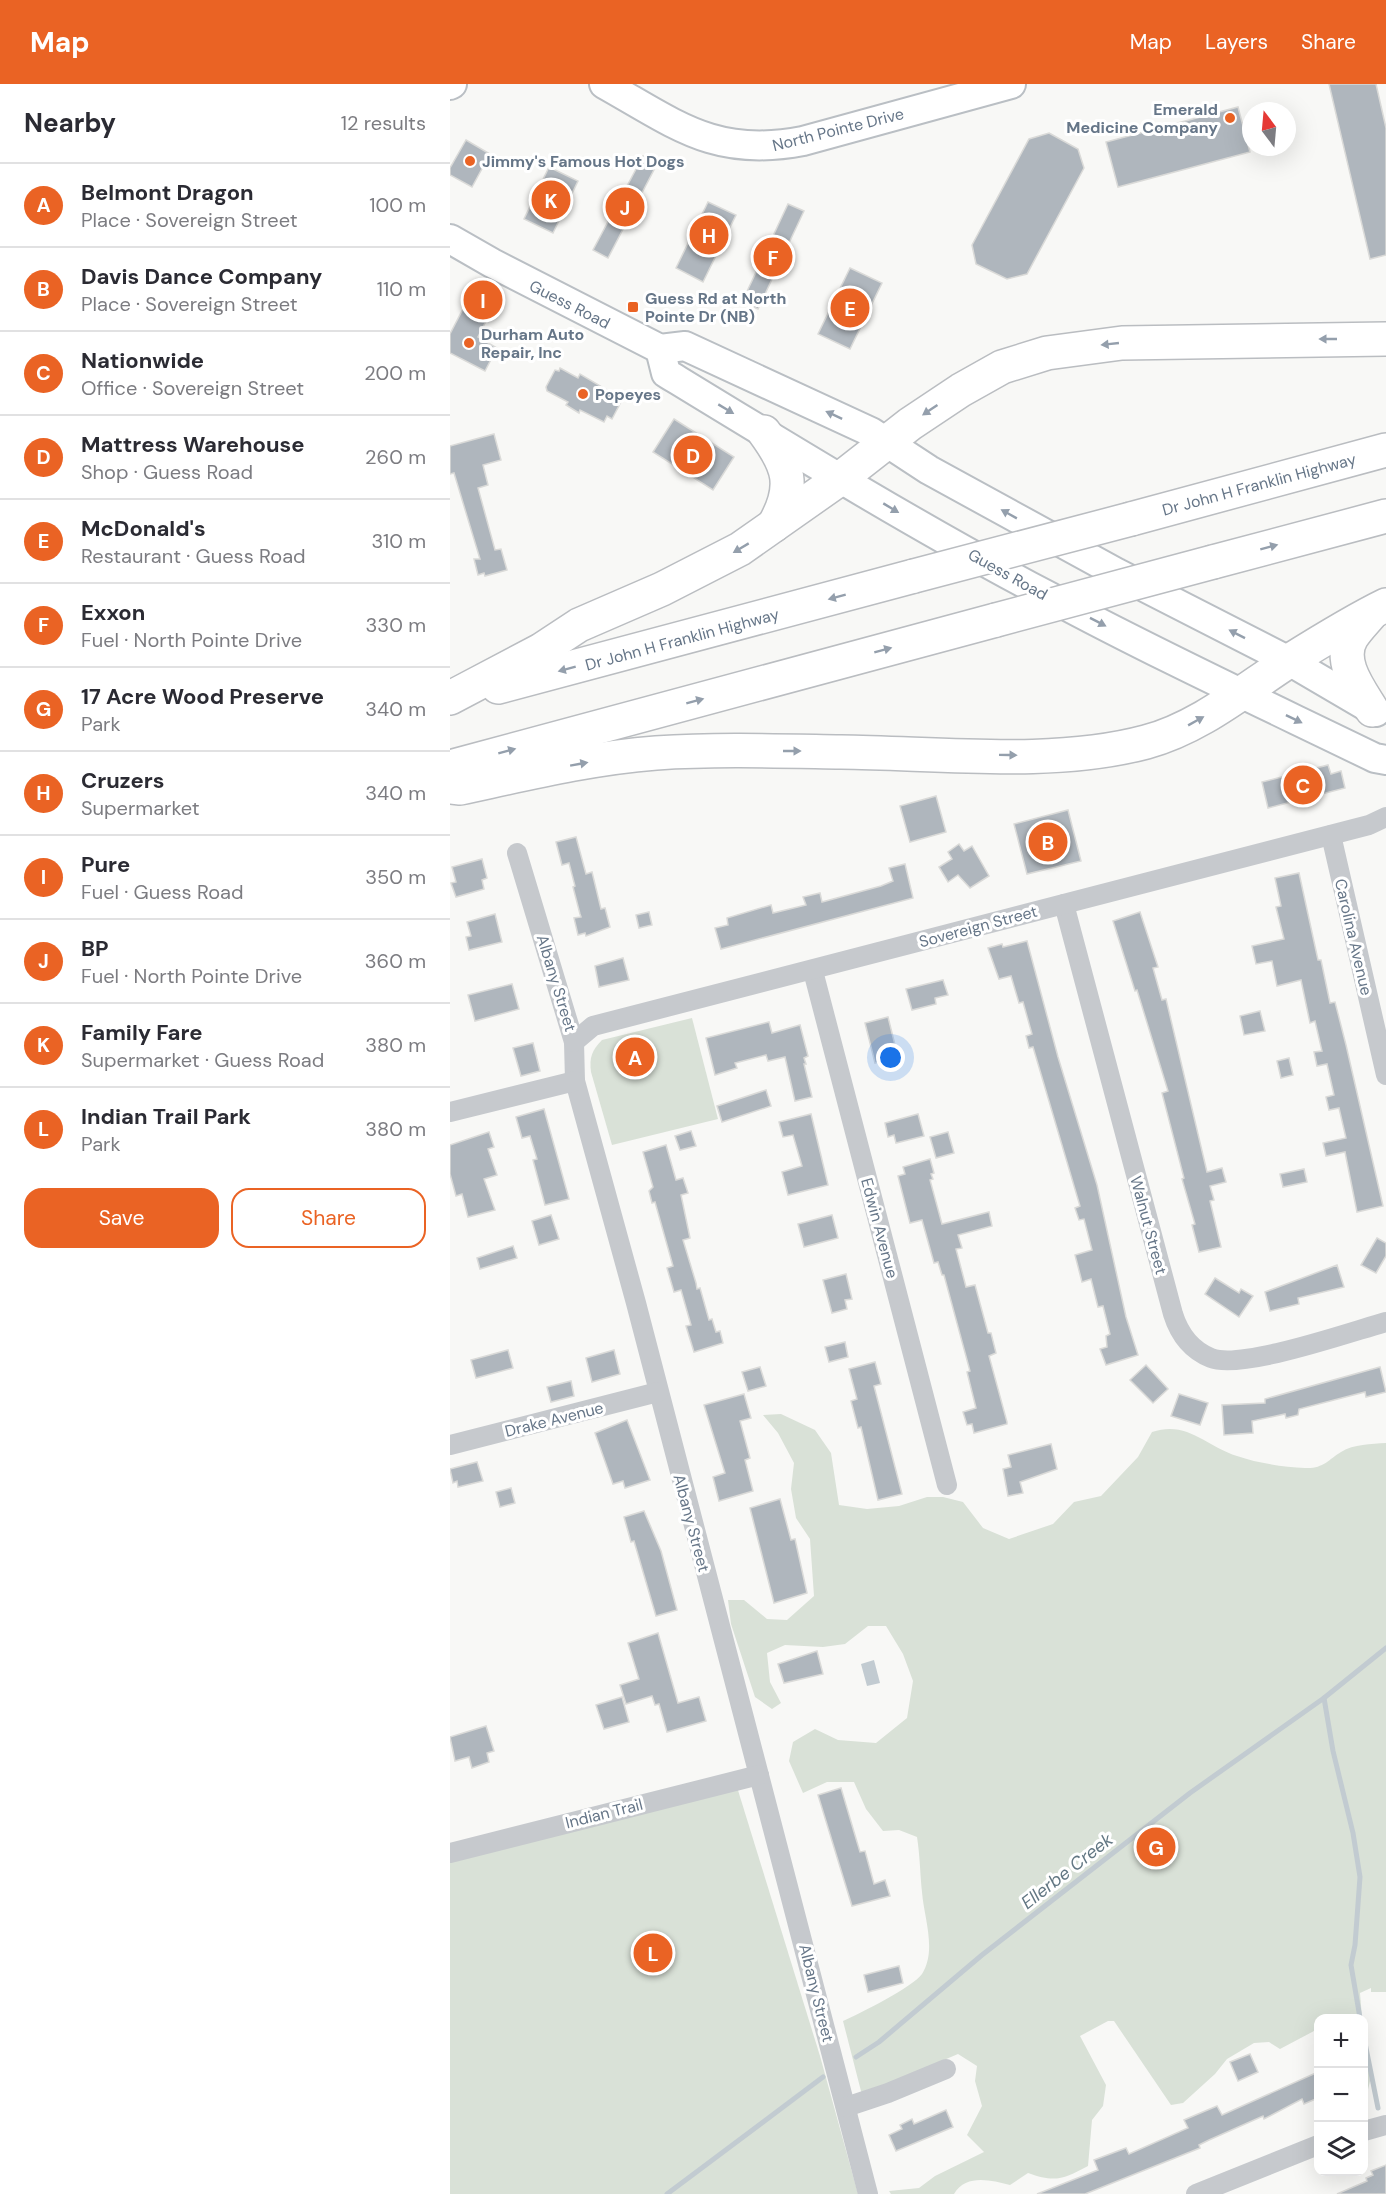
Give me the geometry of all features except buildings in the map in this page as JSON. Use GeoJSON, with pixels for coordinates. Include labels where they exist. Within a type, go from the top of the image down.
{"type":"FeatureCollection","features":[{"type":"Feature","properties":{"kind":"highway"},"geometry":{"type":"LineString","coordinates":[[450,699],[541,650],[579,625],[662,589],[740,549],[841,478],[886,442],[979,379],[1002,367],[1047,353],[1103,345],[1168,341],[1386,339]]}},
{"type":"Feature","properties":{"kind":"highway"},"geometry":{"type":"LineString","coordinates":[[764,432],[782,459],[789,480],[788,495],[774,525]]}},
{"type":"Feature","properties":{"kind":"highway","name":"Dr John H Franklin Highway"},"geometry":{"type":"LineString","coordinates":[[450,699],[1386,450]]}},
{"type":"Feature","properties":{"kind":"highway"},"geometry":{"type":"LineString","coordinates":[[450,766],[1386,516]]}},
{"type":"Feature","properties":{"kind":"highway"},"geometry":{"type":"LineString","coordinates":[[450,787],[460,788],[533,772],[656,753],[733,751],[1035,755],[1094,751],[1157,738],[1182,728],[1240,694],[1289,661],[1380,608]]}},
{"type":"Feature","properties":{"kind":"highway"},"geometry":{"type":"LineString","coordinates":[[1379,714],[1353,679],[1347,648],[1351,637],[1380,608]]}},
{"type":"Feature","properties":{"kind":"main road","name":"North Pointe Drive"},"geometry":{"type":"LineString","coordinates":[[604,84],[700,137],[723,144],[770,147],[803,141],[1011,84]]}},
{"type":"Feature","properties":{"kind":"main road","name":"Guess Road"},"geometry":{"type":"LineString","coordinates":[[450,239],[660,349],[685,346],[871,432],[928,470],[1117,573],[1289,661],[1379,714]]}},
{"type":"Feature","properties":{"kind":"main road","name":"Guess Road"},"geometry":{"type":"LineString","coordinates":[[660,349],[666,373],[841,478],[1049,597],[1240,694],[1375,758],[1386,760]]}},
{"type":"Feature","properties":{"kind":"street","name":"Sovereign Street"},"geometry":{"type":"LineString","coordinates":[[574,1042],[593,1026],[1331,835],[1386,817]]}},
{"type":"Feature","properties":{"kind":"street","name":"Carolina Avenue"},"geometry":{"type":"LineString","coordinates":[[1331,835],[1386,1075]]}},
{"type":"Feature","properties":{"kind":"street","name":"Albany Street"},"geometry":{"type":"LineString","coordinates":[[517,853],[574,1042],[575,1081],[636,1303],[868,2194]]}},
{"type":"Feature","properties":{"kind":"street","name":"Walnut Street"},"geometry":{"type":"LineString","coordinates":[[1064,904],[1173,1314],[1181,1334],[1212,1359],[1226,1361],[1268,1354],[1386,1322]]}},
{"type":"Feature","properties":{"kind":"street","name":"Edwin Avenue"},"geometry":{"type":"LineString","coordinates":[[813,970],[947,1485]]}},
{"type":"Feature","properties":{"kind":"street"},"geometry":{"type":"LineString","coordinates":[[450,1112],[575,1081]]}},
{"type":"Feature","properties":{"kind":"street","name":"Drake Avenue"},"geometry":{"type":"LineString","coordinates":[[450,1445],[658,1392]]}},
{"type":"Feature","properties":{"kind":"street","name":"Indian Trail"},"geometry":{"type":"LineString","coordinates":[[450,1853],[759,1775]]}},
{"type":"Feature","properties":{"kind":"street"},"geometry":{"type":"LineString","coordinates":[[846,2107],[888,2093],[946,2069]]}},
{"type":"Feature","properties":{"kind":"street"},"geometry":{"type":"LineString","coordinates":[[1368,2130],[1386,2125]]}},
{"type":"Feature","properties":{"kind":"street"},"geometry":{"type":"LineString","coordinates":[[1196,2194],[1314,2147]]}},
{"type":"Feature","properties":{"kind":"shaded area"},"geometry":{"type":"Polygon","coordinates":[[[692,1018],[718,1119],[612,1145],[591,1072],[590,1062],[596,1047],[602,1040],[692,1018]]]}},
{"type":"Feature","properties":{"kind":"shaded area"},"geometry":{"type":"Polygon","coordinates":[[[781,1414],[815,1430],[831,1453],[839,1505],[867,1509],[899,1506],[927,1497],[943,1497],[963,1502],[983,1528],[1009,1539],[1053,1524],[1074,1502],[1101,1496],[1138,1457],[1152,1432],[1176,1429],[1196,1436],[1226,1452],[1245,1458],[1288,1467],[1305,1468],[1321,1465],[1351,1447],[1386,1443],[1386,1992],[1371,1992],[1371,1988],[1360,1993],[1362,2014],[1314,2014],[1314,2031],[1280,2049],[1269,2042],[1254,2043],[1227,2059],[1215,2074],[1183,2103],[1171,2105],[1114,2021],[1108,2021],[1080,2036],[1106,2085],[1103,2106],[1092,2120],[1088,2166],[1072,2174],[1053,2179],[1028,2173],[1010,2185],[987,2180],[972,2181],[965,2183],[954,2194],[891,2194],[889,2191],[919,2188],[935,2176],[984,2152],[967,2135],[982,2106],[975,2081],[977,2066],[958,2054],[862,2095],[843,2021],[908,1986],[922,1974],[929,1955],[917,1837],[899,1830],[883,1831],[866,1809],[854,1782],[827,1782],[803,1793],[789,1761],[793,1742],[815,1729],[838,1740],[876,1743],[907,1718],[913,1681],[903,1654],[886,1626],[868,1626],[845,1644],[823,1647],[785,1645],[767,1653],[770,1682],[781,1703],[772,1709],[755,1697],[731,1624],[728,1600],[744,1600],[767,1619],[787,1620],[814,1596],[810,1539],[796,1518],[791,1489],[794,1463],[778,1433],[763,1415],[781,1414]]]}},
{"type":"Feature","properties":{"kind":"shaded area"},"geometry":{"type":"Polygon","coordinates":[[[874,1660],[880,1683],[867,1686],[861,1664],[874,1660]]]}},
{"type":"Feature","properties":{"kind":"shaded area"},"geometry":{"type":"Polygon","coordinates":[[[737,1787],[820,2056],[858,2194],[450,2194],[450,1862],[737,1787]]]}},
{"type":"Feature","properties":{"kind":"shaded area"},"geometry":{"type":"Polygon","coordinates":[[[1368,2063],[1370,2081],[1368,2090],[1368,2063]]]}},
{"type":"Feature","properties":{"kind":"waterway","name":"Ellerbe Creek"},"geometry":{"type":"LineString","coordinates":[[856,2057],[879,2042],[982,1955],[1190,1793],[1324,1698],[1386,1648]]}},
{"type":"Feature","properties":{"kind":"waterway"},"geometry":{"type":"LineString","coordinates":[[1324,1698],[1333,1751],[1353,1833],[1360,1877],[1355,1945],[1351,1965],[1359,2014]]}},
{"type":"Feature","properties":{"kind":"waterway"},"geometry":{"type":"LineString","coordinates":[[1368,2058],[1378,2108]]}},
{"type":"Feature","properties":{"kind":"waterway","name":"Ellerbe Creek"},"geometry":{"type":"LineString","coordinates":[[667,2194],[823,2077]]}},
{"type":"Feature","properties":{"kind":"place","name":"Emerald Medicine Company"},"geometry":{"type":"Point","coordinates":[1230,118]}},
{"type":"Feature","properties":{"kind":"place","name":"Jimmy's Famous Hot Dogs"},"geometry":{"type":"Point","coordinates":[470,161]}},
{"type":"Feature","properties":{"kind":"place","name":"Family Fare"},"geometry":{"type":"Point","coordinates":[551,200]}},
{"type":"Feature","properties":{"kind":"place","name":"BP"},"geometry":{"type":"Point","coordinates":[625,207]}},
{"type":"Feature","properties":{"kind":"place","name":"Cruzers"},"geometry":{"type":"Point","coordinates":[709,235]}},
{"type":"Feature","properties":{"kind":"place","name":"Exxon"},"geometry":{"type":"Point","coordinates":[773,257]}},
{"type":"Feature","properties":{"kind":"place","name":"Pure"},"geometry":{"type":"Point","coordinates":[483,300]}},
{"type":"Feature","properties":{"kind":"place","name":"Guess Rd at North Pointe Dr (NB)"},"geometry":{"type":"Point","coordinates":[633,307]}},
{"type":"Feature","properties":{"kind":"place","name":"McDonald's"},"geometry":{"type":"Point","coordinates":[850,308]}},
{"type":"Feature","properties":{"kind":"place","name":"Durham Auto Repair, Inc"},"geometry":{"type":"Point","coordinates":[469,343]}},
{"type":"Feature","properties":{"kind":"place","name":"Popeyes"},"geometry":{"type":"Point","coordinates":[583,394]}},
{"type":"Feature","properties":{"kind":"place","name":"Mattress Warehouse"},"geometry":{"type":"Point","coordinates":[693,455]}},
{"type":"Feature","properties":{"kind":"place","name":"Nationwide"},"geometry":{"type":"Point","coordinates":[1303,785]}},
{"type":"Feature","properties":{"kind":"place","name":"Davis Dance Company"},"geometry":{"type":"Point","coordinates":[1048,842]}},
{"type":"Feature","properties":{"kind":"place","name":"Belmont Dragon"},"geometry":{"type":"Point","coordinates":[635,1057]}},
{"type":"Feature","properties":{"kind":"place","name":"17 Acre Wood Preserve"},"geometry":{"type":"Point","coordinates":[1156,1847]}},
{"type":"Feature","properties":{"kind":"place","name":"Indian Trail Park"},"geometry":{"type":"Point","coordinates":[653,1953]}}]}
